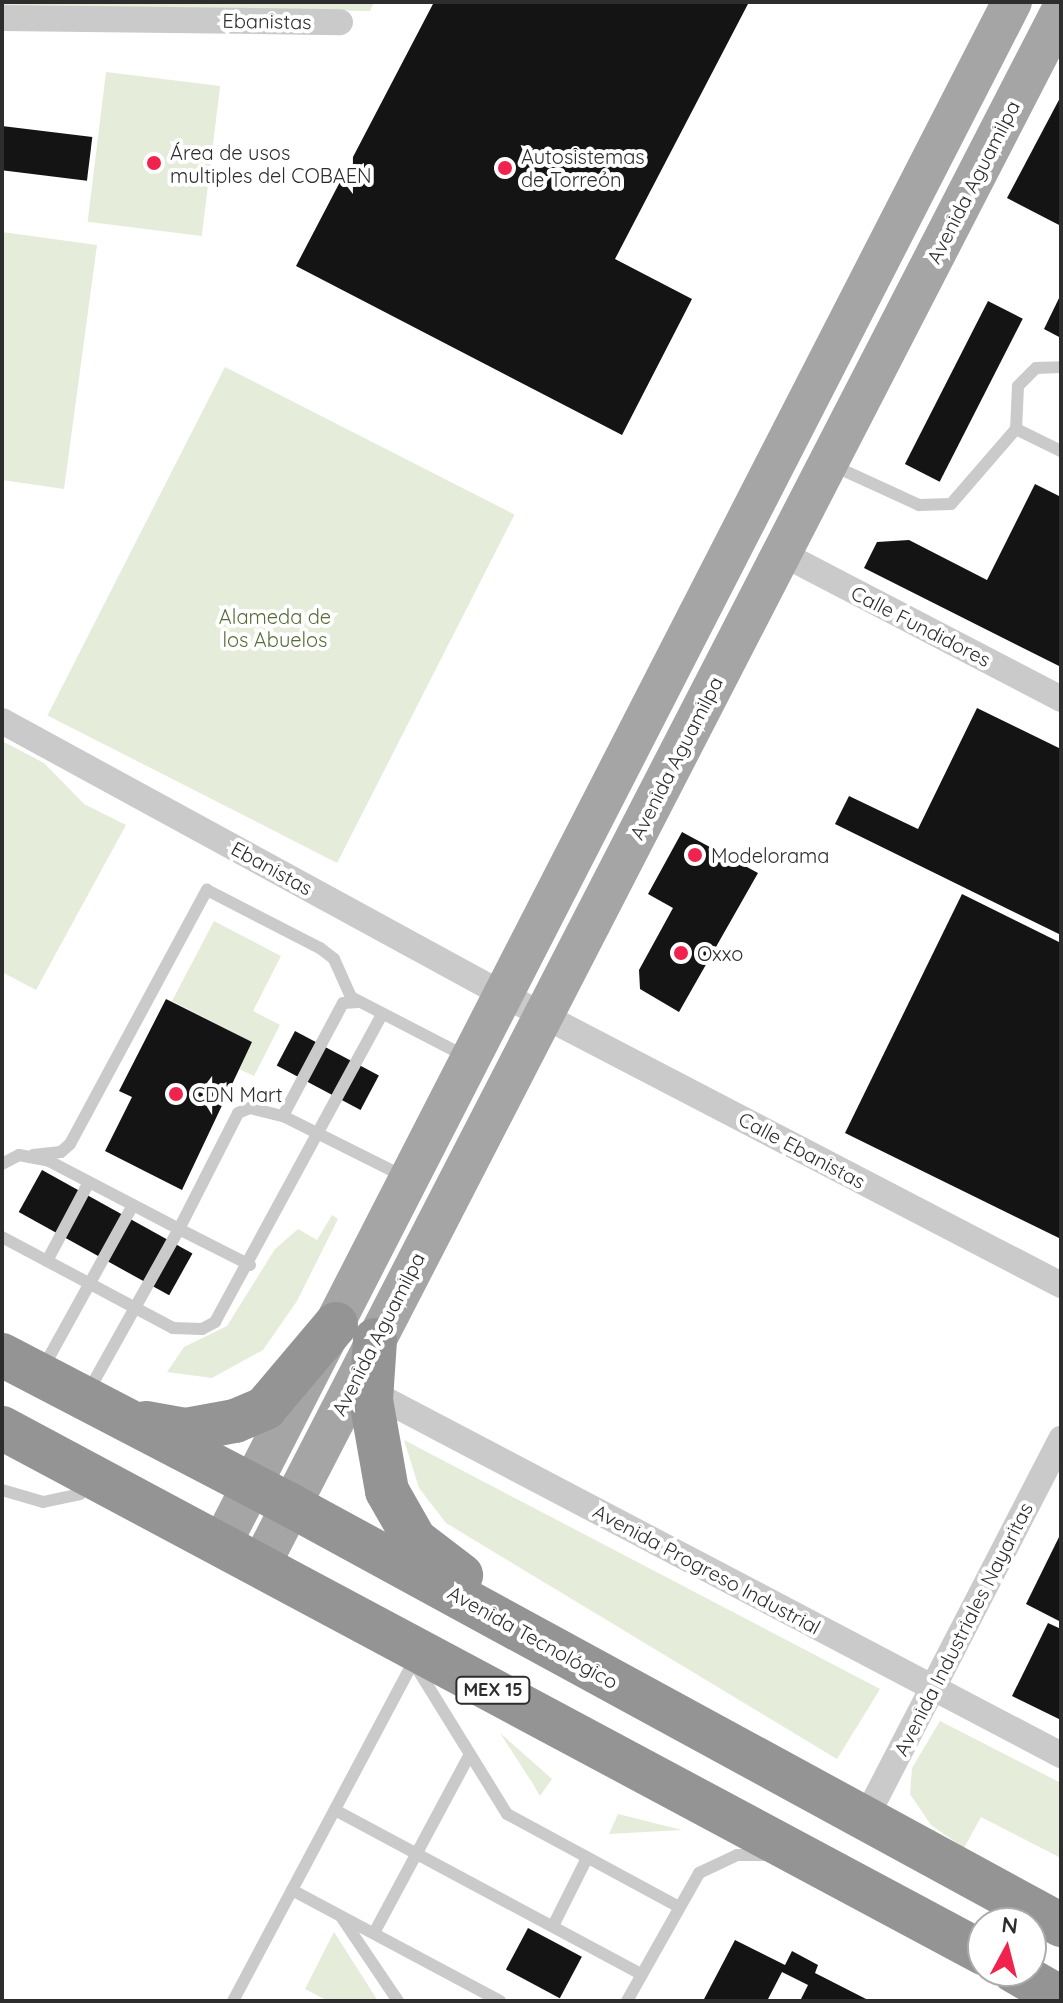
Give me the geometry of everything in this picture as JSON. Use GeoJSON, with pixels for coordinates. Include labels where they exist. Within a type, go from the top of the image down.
{"type":"FeatureCollection","features":[{"type":"Feature","properties":{"kind":"highway"},"geometry":{"type":"LineString","coordinates":[[124,1419],[186,1430],[235,1421],[265,1408],[336,1324]]}},
{"type":"Feature","properties":{"kind":"highway"},"geometry":{"type":"LineString","coordinates":[[375,1340],[362,1387],[387,1491],[415,1540],[624,1687]]}},
{"type":"Feature","properties":{"kind":"highway","name":"Avenida Tecnológico"},"geometry":{"type":"LineString","coordinates":[[2,1355],[290,1505],[1061,1925]]}},
{"type":"Feature","properties":{"kind":"highway","name":"MEX 15"},"geometry":{"type":"LineString","coordinates":[[2,1428],[260,1566],[416,1656],[967,1944]]}},
{"type":"Feature","properties":{"kind":"highway"},"geometry":{"type":"LineString","coordinates":[[1042,1987],[1061,1998]]}},
{"type":"Feature","properties":{"kind":"main road"},"geometry":{"type":"LineString","coordinates":[[221,1545],[1012,2]]}},
{"type":"Feature","properties":{"kind":"main road","name":"Avenida Aguamilpa"},"geometry":{"type":"LineString","coordinates":[[375,1340],[781,553],[1044,58],[1061,11]]}},
{"type":"Feature","properties":{"kind":"main road"},"geometry":{"type":"LineString","coordinates":[[710,593],[781,553],[784,448]]}},
{"type":"Feature","properties":{"kind":"main road","name":"Avenida Aguamilpa"},"geometry":{"type":"LineString","coordinates":[[260,1566],[290,1505],[362,1387]]}},
{"type":"Feature","properties":{"kind":"street","name":"Ebanistas"},"geometry":{"type":"LineString","coordinates":[[2,18],[340,22]]}},
{"type":"Feature","properties":{"kind":"street","name":"Calle Fundidores"},"geometry":{"type":"LineString","coordinates":[[781,553],[1061,699]]}},
{"type":"Feature","properties":{"kind":"street","name":"Ebanistas"},"geometry":{"type":"LineString","coordinates":[[2,721],[543,1015]]}},
{"type":"Feature","properties":{"kind":"street","name":"Calle Ebanistas"},"geometry":{"type":"LineString","coordinates":[[543,1015],[1061,1285]]}},
{"type":"Feature","properties":{"kind":"street","name":"Avenida Progreso Industrial"},"geometry":{"type":"LineString","coordinates":[[362,1387],[1061,1755]]}},
{"type":"Feature","properties":{"kind":"street","name":"Avenida Industriales Nayaritas"},"geometry":{"type":"LineString","coordinates":[[865,1819],[1061,1439]]}},
{"type":"Feature","properties":{"kind":"lane"},"geometry":{"type":"LineString","coordinates":[[828,463],[919,505],[951,504],[1016,429],[1018,386],[1036,368],[1061,367]]}},
{"type":"Feature","properties":{"kind":"lane"},"geometry":{"type":"LineString","coordinates":[[1016,429],[1061,451]]}},
{"type":"Feature","properties":{"kind":"lane"},"geometry":{"type":"LineString","coordinates":[[2,1164],[19,1155],[61,1152],[70,1144],[207,890],[327,953],[340,982],[359,1002],[471,1059]]}},
{"type":"Feature","properties":{"kind":"lane"},"geometry":{"type":"LineString","coordinates":[[283,1116],[343,1003],[359,1002]]}},
{"type":"Feature","properties":{"kind":"lane"},"geometry":{"type":"LineString","coordinates":[[2,1237],[173,1328],[202,1329],[225,1312],[382,1014]]}},
{"type":"Feature","properties":{"kind":"lane"},"geometry":{"type":"LineString","coordinates":[[84,1398],[179,1229],[238,1113],[250,1108],[283,1116],[409,1180]]}},
{"type":"Feature","properties":{"kind":"lane"},"geometry":{"type":"LineString","coordinates":[[33,1155],[250,1265]]}},
{"type":"Feature","properties":{"kind":"lane"},"geometry":{"type":"LineString","coordinates":[[47,1261],[89,1182]]}},
{"type":"Feature","properties":{"kind":"lane"},"geometry":{"type":"LineString","coordinates":[[40,1375],[133,1205]]}},
{"type":"Feature","properties":{"kind":"lane"},"geometry":{"type":"LineString","coordinates":[[2,1490],[43,1502],[80,1494],[94,1477]]}},
{"type":"Feature","properties":{"kind":"lane"},"geometry":{"type":"LineString","coordinates":[[416,1656],[507,1814],[677,1906]]}},
{"type":"Feature","properties":{"kind":"lane"},"geometry":{"type":"LineString","coordinates":[[233,2001],[416,1656]]}},
{"type":"Feature","properties":{"kind":"lane"},"geometry":{"type":"LineString","coordinates":[[374,1933],[470,1754]]}},
{"type":"Feature","properties":{"kind":"lane"},"geometry":{"type":"LineString","coordinates":[[335,1810],[641,1974]]}},
{"type":"Feature","properties":{"kind":"lane"},"geometry":{"type":"LineString","coordinates":[[627,2001],[677,1906],[699,1873],[737,1855],[770,1855],[828,1870]]}},
{"type":"Feature","properties":{"kind":"lane"},"geometry":{"type":"LineString","coordinates":[[553,1926],[587,1858]]}},
{"type":"Feature","properties":{"kind":"lane"},"geometry":{"type":"LineString","coordinates":[[292,1890],[500,2001]]}},
{"type":"Feature","properties":{"kind":"lane"},"geometry":{"type":"LineString","coordinates":[[340,1915],[398,2001]]}},
{"type":"Feature","properties":{"kind":"green space"},"geometry":{"type":"Polygon","coordinates":[[[2,2],[374,2],[370,11],[2,6],[2,2]]]}},
{"type":"Feature","properties":{"kind":"green space","name":"Área de usos multiples del COBAEN"},"geometry":{"type":"Polygon","coordinates":[[[106,72],[220,86],[202,236],[88,222],[106,72]]]}},
{"type":"Feature","properties":{"kind":"green space"},"geometry":{"type":"Polygon","coordinates":[[[2,232],[97,245],[64,489],[2,480],[2,232]]]}},
{"type":"Feature","properties":{"kind":"green space","name":"Alameda de los Abuelos"},"geometry":{"type":"Polygon","coordinates":[[[225,367],[515,515],[337,863],[47,715],[225,367]]]}},
{"type":"Feature","properties":{"kind":"green space"},"geometry":{"type":"Polygon","coordinates":[[[2,741],[44,763],[84,804],[126,825],[36,990],[2,972],[2,741]]]}},
{"type":"Feature","properties":{"kind":"green space"},"geometry":{"type":"Polygon","coordinates":[[[214,921],[281,956],[253,1011],[280,1025],[254,1076],[239,1069],[252,1042],[172,1001],[214,921]]]}},
{"type":"Feature","properties":{"kind":"green space"},"geometry":{"type":"Polygon","coordinates":[[[332,1215],[338,1219],[297,1301],[263,1350],[212,1378],[167,1372],[184,1347],[227,1326],[275,1249],[298,1229],[317,1240],[332,1215]]]}},
{"type":"Feature","properties":{"kind":"green space"},"geometry":{"type":"Polygon","coordinates":[[[404,1440],[880,1689],[837,1759],[446,1523],[419,1488],[404,1440]]]}},
{"type":"Feature","properties":{"kind":"green space"},"geometry":{"type":"Polygon","coordinates":[[[940,1721],[1061,1783],[1061,1858],[981,1817],[964,1848],[931,1825],[910,1794],[912,1768],[940,1721]]]}},
{"type":"Feature","properties":{"kind":"green space"},"geometry":{"type":"Polygon","coordinates":[[[500,1733],[552,1779],[540,1796],[533,1784],[500,1733]]]}},
{"type":"Feature","properties":{"kind":"green space"},"geometry":{"type":"Polygon","coordinates":[[[618,1814],[682,1830],[609,1834],[618,1814]]]}},
{"type":"Feature","properties":{"kind":"green space"},"geometry":{"type":"Polygon","coordinates":[[[334,1932],[378,2001],[328,2001],[305,1989],[334,1932]]]}},
{"type":"Feature","properties":{"kind":"building","name":"Autosistemas de Torreón"},"geometry":{"type":"Polygon","coordinates":[[[434,2],[749,2],[615,259],[692,299],[622,435],[296,266],[434,2]]]}},
{"type":"Feature","properties":{"kind":"building"},"geometry":{"type":"Polygon","coordinates":[[[1061,96],[1061,226],[1007,198],[1061,96]]]}},
{"type":"Feature","properties":{"kind":"building"},"geometry":{"type":"Polygon","coordinates":[[[2,126],[92,137],[87,181],[2,170],[2,126]]]}},
{"type":"Feature","properties":{"kind":"building"},"geometry":{"type":"Polygon","coordinates":[[[1061,294],[1061,338],[1044,329],[1061,294]]]}},
{"type":"Feature","properties":{"kind":"building"},"geometry":{"type":"Polygon","coordinates":[[[988,301],[1023,319],[940,482],[905,464],[988,301]]]}},
{"type":"Feature","properties":{"kind":"building"},"geometry":{"type":"Polygon","coordinates":[[[1035,484],[1061,497],[1061,667],[864,568],[877,542],[909,540],[987,580],[1035,484]]]}},
{"type":"Feature","properties":{"kind":"building"},"geometry":{"type":"Polygon","coordinates":[[[977,708],[1061,749],[1061,935],[835,824],[849,796],[918,829],[977,708]]]}},
{"type":"Feature","properties":{"kind":"building"},"geometry":{"type":"Polygon","coordinates":[[[682,832],[758,873],[679,1012],[640,989],[639,970],[673,908],[648,894],[682,832]]]}},
{"type":"Feature","properties":{"kind":"building"},"geometry":{"type":"Polygon","coordinates":[[[962,894],[1061,943],[1061,1239],[845,1133],[962,894]]]}},
{"type":"Feature","properties":{"kind":"building","name":"CDN Mart"},"geometry":{"type":"Polygon","coordinates":[[[166,999],[252,1042],[182,1190],[105,1151],[132,1097],[119,1091],[166,999]]]}},
{"type":"Feature","properties":{"kind":"building"},"geometry":{"type":"Polygon","coordinates":[[[295,1031],[379,1076],[361,1110],[277,1065],[295,1031]]]}},
{"type":"Feature","properties":{"kind":"building"},"geometry":{"type":"Polygon","coordinates":[[[42,1170],[192,1253],[169,1295],[19,1212],[42,1170]]]}},
{"type":"Feature","properties":{"kind":"building"},"geometry":{"type":"Polygon","coordinates":[[[1061,1533],[1061,1622],[1026,1604],[1061,1533]]]}},
{"type":"Feature","properties":{"kind":"building"},"geometry":{"type":"Polygon","coordinates":[[[1048,1623],[1061,1629],[1061,1720],[1012,1696],[1048,1623]]]}},
{"type":"Feature","properties":{"kind":"building"},"geometry":{"type":"Polygon","coordinates":[[[528,1928],[582,1957],[560,1998],[506,1969],[528,1928]]]}},
{"type":"Feature","properties":{"kind":"building"},"geometry":{"type":"Polygon","coordinates":[[[735,1940],[785,1965],[792,1951],[818,1965],[815,1973],[870,2001],[800,2001],[808,1985],[782,1972],[767,2001],[703,2001],[735,1940]]]}},
{"type":"Feature","properties":{"kind":"place","name":"Área de usos multiples del COBAEN"},"geometry":{"type":"Point","coordinates":[154,163]}},
{"type":"Feature","properties":{"kind":"place","name":"Autosistemas de Torreón"},"geometry":{"type":"Point","coordinates":[505,168]}},
{"type":"Feature","properties":{"kind":"place","name":"Modelorama"},"geometry":{"type":"Point","coordinates":[695,855]}},
{"type":"Feature","properties":{"kind":"place","name":"Oxxo"},"geometry":{"type":"Point","coordinates":[681,953]}},
{"type":"Feature","properties":{"kind":"place","name":"CDN Mart"},"geometry":{"type":"Point","coordinates":[176,1094]}}]}
